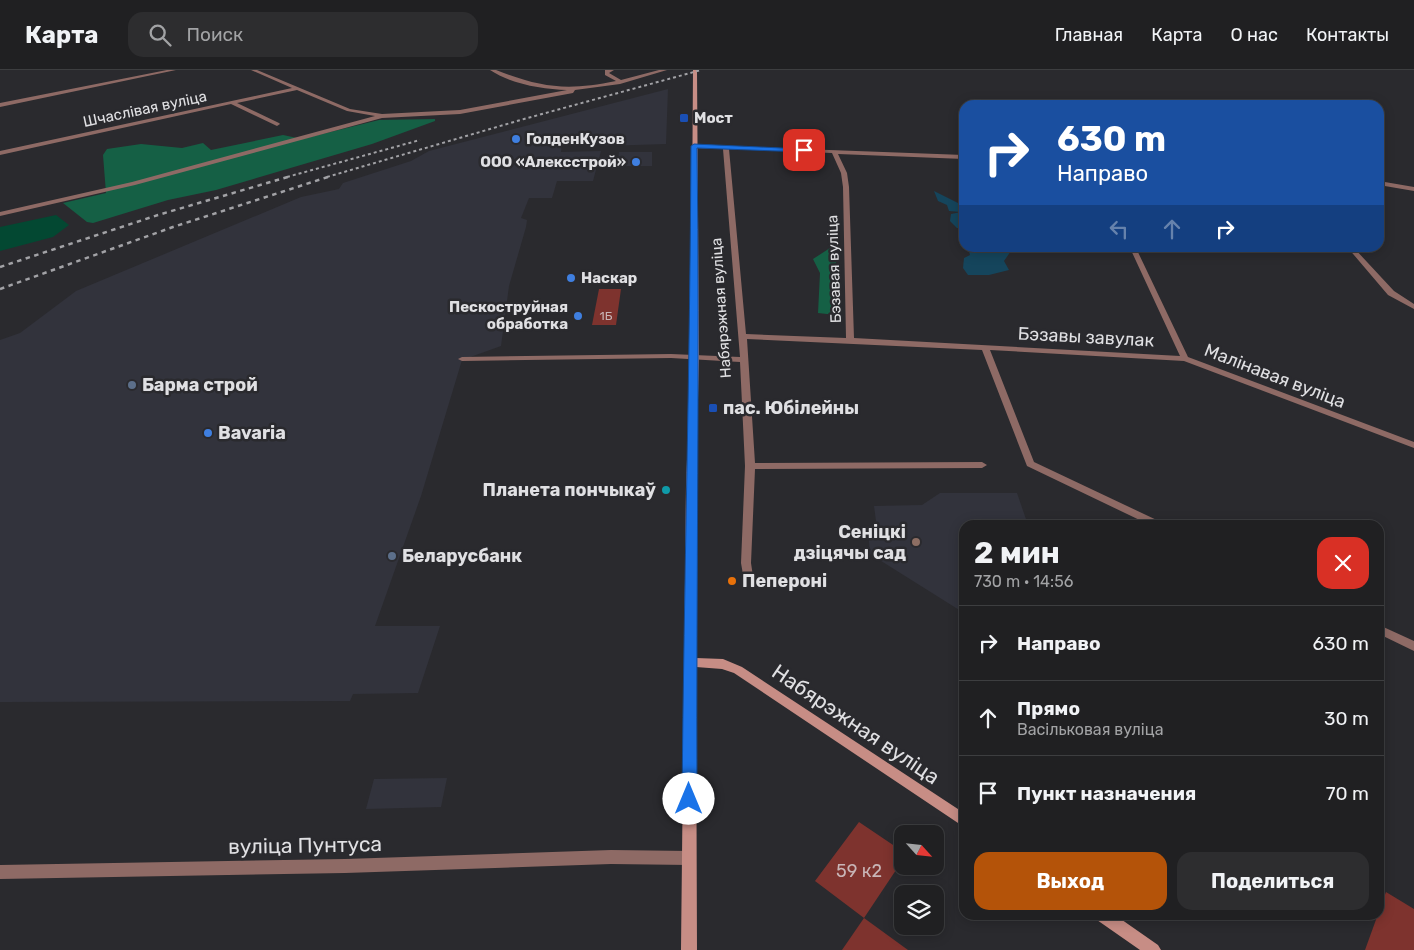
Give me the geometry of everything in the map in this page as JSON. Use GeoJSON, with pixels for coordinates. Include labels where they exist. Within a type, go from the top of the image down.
{"type":"FeatureCollection","features":[{"type":"Feature","properties":{"kind":"street"},"geometry":{"type":"LineString","coordinates":[[0,105],[174,70]]}},
{"type":"Feature","properties":{"kind":"street"},"geometry":{"type":"LineString","coordinates":[[253,70],[349,110],[382,116],[448,114],[620,82],[665,70]]}},
{"type":"Feature","properties":{"kind":"street"},"geometry":{"type":"LineString","coordinates":[[492,70],[532,85],[573,91]]}},
{"type":"Feature","properties":{"kind":"street"},"geometry":{"type":"LineString","coordinates":[[612,70],[607,71],[607,74],[620,82]]}},
{"type":"Feature","properties":{"kind":"street"},"geometry":{"type":"LineString","coordinates":[[689,950],[691,485],[695,357],[695,70]]}},
{"type":"Feature","properties":{"kind":"street","name":"Шчаслівая вуліца"},"geometry":{"type":"LineString","coordinates":[[0,153],[295,89]]}},
{"type":"Feature","properties":{"kind":"street"},"geometry":{"type":"LineString","coordinates":[[232,103],[277,124]]}},
{"type":"Feature","properties":{"kind":"street"},"geometry":{"type":"LineString","coordinates":[[0,214],[133,184],[382,116]]}},
{"type":"Feature","properties":{"kind":"street"},"geometry":{"type":"LineString","coordinates":[[694,146],[959,157]]}},
{"type":"Feature","properties":{"kind":"street","name":"Набярэжная вуліца"},"geometry":{"type":"LineString","coordinates":[[726,147],[743,336],[742,360],[750,466],[746,564],[749,583]]}},
{"type":"Feature","properties":{"kind":"street","name":"Бэзавая вуліца"},"geometry":{"type":"LineString","coordinates":[[834,152],[844,172],[846,187],[850,341],[986,347]]}},
{"type":"Feature","properties":{"kind":"street"},"geometry":{"type":"LineString","coordinates":[[1384,184],[1414,189]]}},
{"type":"Feature","properties":{"kind":"street","name":"Малінавая вуліца"},"geometry":{"type":"LineString","coordinates":[[1135,252],[1185,359],[1414,445]]}},
{"type":"Feature","properties":{"kind":"street"},"geometry":{"type":"LineString","coordinates":[[1355,252],[1391,293],[1414,306]]}},
{"type":"Feature","properties":{"kind":"street"},"geometry":{"type":"LineString","coordinates":[[743,336],[850,341]]}},
{"type":"Feature","properties":{"kind":"street"},"geometry":{"type":"LineString","coordinates":[[986,347],[1030,464],[1148,520]]}},
{"type":"Feature","properties":{"kind":"street","name":"Бэзавы завулак"},"geometry":{"type":"LineString","coordinates":[[986,347],[1185,359]]}},
{"type":"Feature","properties":{"kind":"street"},"geometry":{"type":"LineString","coordinates":[[462,359],[695,357],[742,360]]}},
{"type":"Feature","properties":{"kind":"street"},"geometry":{"type":"LineString","coordinates":[[750,466],[982,465]]}},
{"type":"Feature","properties":{"kind":"street"},"geometry":{"type":"LineString","coordinates":[[1384,631],[1414,646]]}},
{"type":"Feature","properties":{"kind":"street","name":"Набярэжная вуліца"},"geometry":{"type":"LineString","coordinates":[[690,662],[723,664],[738,670],[959,818]]}},
{"type":"Feature","properties":{"kind":"street","name":"вуліца Пунтуса"},"geometry":{"type":"LineString","coordinates":[[0,872],[346,866],[611,857],[689,858]]}},
{"type":"Feature","properties":{"kind":"street"},"geometry":{"type":"LineString","coordinates":[[1109,920],[1153,950]]}},
{"type":"Feature","properties":{"kind":"shaded area"},"geometry":{"type":"Polygon","coordinates":[[[668,89],[666,144],[604,146],[596,142],[562,143],[561,152],[601,151],[593,181],[557,181],[552,198],[529,198],[521,218],[527,220],[526,227],[509,286],[501,346],[462,360],[421,496],[375,626],[440,626],[418,693],[353,694],[350,701],[0,702],[0,340],[20,333],[76,291],[301,197],[339,189],[343,183],[411,161],[429,151],[668,89]]]}},
{"type":"Feature","properties":{"kind":"shaded area"},"geometry":{"type":"Polygon","coordinates":[[[619,152],[652,152],[652,166],[617,166],[619,152]]]}},
{"type":"Feature","properties":{"kind":"shaded area","name":"Сеніцкі дзіцячы сад"},"geometry":{"type":"Polygon","coordinates":[[[940,493],[1017,493],[1026,520],[959,520],[959,610],[870,554],[868,530],[876,521],[874,506],[922,505],[940,493]]]}},
{"type":"Feature","properties":{"kind":"shaded area"},"geometry":{"type":"Polygon","coordinates":[[[447,778],[441,807],[366,809],[374,779],[447,778]]]}},
{"type":"Feature","properties":{"kind":"green space"},"geometry":{"type":"Polygon","coordinates":[[[435,119],[435,121],[372,144],[216,190],[168,200],[93,223],[87,222],[63,203],[106,193],[103,155],[107,149],[141,144],[182,148],[203,143],[211,150],[283,135],[302,139],[379,120],[435,119]]]}},
{"type":"Feature","properties":{"kind":"green space"},"geometry":{"type":"Polygon","coordinates":[[[56,215],[69,225],[53,237],[0,251],[0,227],[56,215]]]}},
{"type":"Feature","properties":{"kind":"green space"},"geometry":{"type":"Polygon","coordinates":[[[830,248],[836,255],[836,315],[818,313],[820,273],[813,259],[830,248]]]}},
{"type":"Feature","properties":{"kind":"water"},"geometry":{"type":"Polygon","coordinates":[[[934,191],[959,204],[959,212],[949,211],[947,205],[938,201],[934,191]]]}},
{"type":"Feature","properties":{"kind":"water"},"geometry":{"type":"Polygon","coordinates":[[[959,212],[959,228],[950,221],[951,214],[959,212]]]}},
{"type":"Feature","properties":{"kind":"water"},"geometry":{"type":"Polygon","coordinates":[[[969,252],[1010,252],[1004,261],[1009,270],[989,275],[968,275],[963,268],[964,258],[970,255],[969,252]]]}},
{"type":"Feature","properties":{"kind":"building"},"geometry":{"type":"Polygon","coordinates":[[[599,289],[621,289],[616,325],[592,325],[599,289]]]}},
{"type":"Feature","properties":{"kind":"building"},"geometry":{"type":"Polygon","coordinates":[[[859,822],[894,846],[894,873],[864,918],[815,881],[859,822]]]}},
{"type":"Feature","properties":{"kind":"building"},"geometry":{"type":"Polygon","coordinates":[[[1386,892],[1414,909],[1414,950],[1365,950],[1376,920],[1384,920],[1384,898],[1386,892]]]}},
{"type":"Feature","properties":{"kind":"building"},"geometry":{"type":"Polygon","coordinates":[[[864,918],[908,950],[842,950],[864,918]]]}},
{"type":"Feature","properties":{"kind":"railway"},"geometry":{"type":"LineString","coordinates":[[327,177],[524,119],[701,70]]}},
{"type":"Feature","properties":{"kind":"railway"},"geometry":{"type":"LineString","coordinates":[[287,177],[420,140]]}},
{"type":"Feature","properties":{"kind":"railway"},"geometry":{"type":"LineString","coordinates":[[0,267],[158,215],[291,176]]}},
{"type":"Feature","properties":{"kind":"railway"},"geometry":{"type":"LineString","coordinates":[[0,289],[173,227],[331,176]]}},
{"type":"Feature","properties":{"kind":"place","name":"Мост"},"geometry":{"type":"Point","coordinates":[684,118]}},
{"type":"Feature","properties":{"kind":"place","name":"ГолденКузов"},"geometry":{"type":"Point","coordinates":[516,139]}},
{"type":"Feature","properties":{"kind":"place","name":"ООО «Алексстрой»"},"geometry":{"type":"Point","coordinates":[636,162]}},
{"type":"Feature","properties":{"kind":"place","name":"Наскар"},"geometry":{"type":"Point","coordinates":[571,278]}},
{"type":"Feature","properties":{"kind":"place","name":"Пескоструйная обработка"},"geometry":{"type":"Point","coordinates":[578,316]}},
{"type":"Feature","properties":{"kind":"place","name":"Барма строй"},"geometry":{"type":"Point","coordinates":[132,385]}},
{"type":"Feature","properties":{"kind":"place","name":"пас. Юбілейны"},"geometry":{"type":"Point","coordinates":[713,408]}},
{"type":"Feature","properties":{"kind":"place","name":"Bavaria"},"geometry":{"type":"Point","coordinates":[208,433]}},
{"type":"Feature","properties":{"kind":"place","name":"Планета пончыкаў"},"geometry":{"type":"Point","coordinates":[666,490]}},
{"type":"Feature","properties":{"kind":"place","name":"Сеніцкі дзіцячы сад"},"geometry":{"type":"Point","coordinates":[916,542]}},
{"type":"Feature","properties":{"kind":"place","name":"Беларусбанк"},"geometry":{"type":"Point","coordinates":[392,556]}},
{"type":"Feature","properties":{"kind":"place","name":"Пепероні"},"geometry":{"type":"Point","coordinates":[732,581]}},
{"type":"Feature","properties":{"kind":"route"},"geometry":{"type":"LineString","coordinates":[[689,799],[691,485],[695,357],[694,146],[804,150]]}}]}
